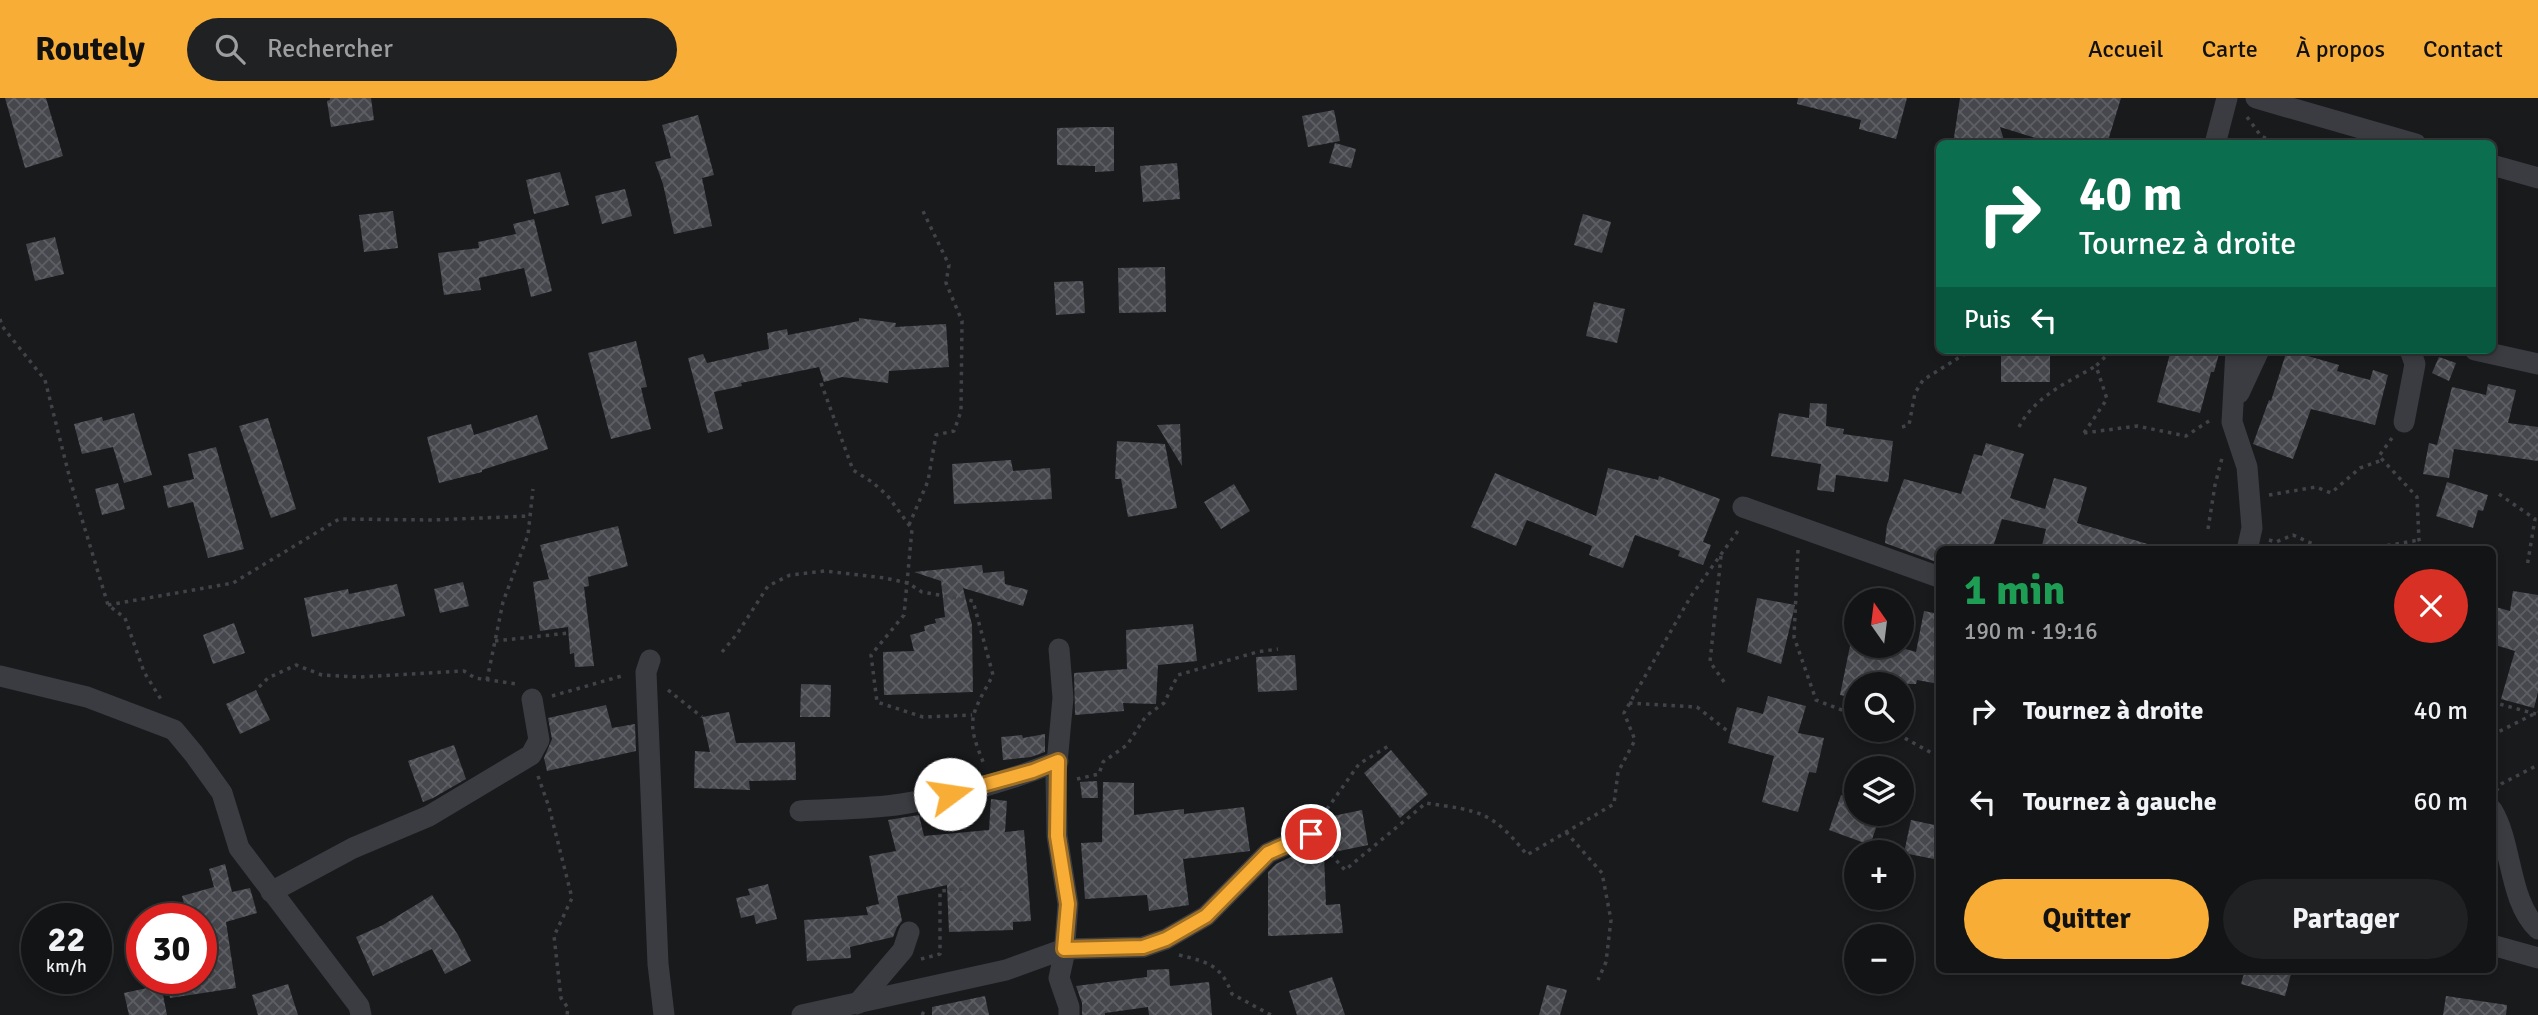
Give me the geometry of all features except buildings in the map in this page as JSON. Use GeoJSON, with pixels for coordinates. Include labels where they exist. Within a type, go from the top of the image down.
{"type":"FeatureCollection","features":[{"type":"Feature","properties":{"kind":"street"},"geometry":{"type":"LineString","coordinates":[[2216,140],[2227,98]]}},
{"type":"Feature","properties":{"kind":"street"},"geometry":{"type":"LineString","coordinates":[[2251,107],[2398,140]]}},
{"type":"Feature","properties":{"kind":"street"},"geometry":{"type":"LineString","coordinates":[[2496,166],[2538,178]]}},
{"type":"Feature","properties":{"kind":"street"},"geometry":{"type":"LineString","coordinates":[[2236,354],[2233,413],[2247,467],[2252,528],[2249,543]]}},
{"type":"Feature","properties":{"kind":"street"},"geometry":{"type":"LineString","coordinates":[[2233,413],[2257,354]]}},
{"type":"Feature","properties":{"kind":"street"},"geometry":{"type":"LineString","coordinates":[[2404,422],[2416,365],[2412,354]]}},
{"type":"Feature","properties":{"kind":"street"},"geometry":{"type":"LineString","coordinates":[[2493,354],[2538,364]]}},
{"type":"Feature","properties":{"kind":"street"},"geometry":{"type":"LineString","coordinates":[[1748,508],[1936,576]]}},
{"type":"Feature","properties":{"kind":"street"},"geometry":{"type":"LineString","coordinates":[[1059,649],[1063,698],[1056,784],[1057,836],[1068,904],[1059,978],[1068,1012]]}},
{"type":"Feature","properties":{"kind":"street"},"geometry":{"type":"LineString","coordinates":[[648,666],[658,964],[664,1015]]}},
{"type":"Feature","properties":{"kind":"street"},"geometry":{"type":"LineString","coordinates":[[0,676],[88,697],[174,730],[222,793],[239,848],[359,1006],[360,1015]]}},
{"type":"Feature","properties":{"kind":"street"},"geometry":{"type":"LineString","coordinates":[[271,892],[353,848],[429,816],[531,755],[539,740],[532,699]]}},
{"type":"Feature","properties":{"kind":"street"},"geometry":{"type":"LineString","coordinates":[[800,811],[901,805],[975,789],[1058,761]]}},
{"type":"Feature","properties":{"kind":"street"},"geometry":{"type":"LineString","coordinates":[[2496,817],[2502,827],[2508,861],[2528,920],[2538,929]]}},
{"type":"Feature","properties":{"kind":"street"},"geometry":{"type":"LineString","coordinates":[[802,1015],[1006,970],[1064,949],[1143,947],[1166,939],[1206,916],[1268,853],[1310,834]]}},
{"type":"Feature","properties":{"kind":"street"},"geometry":{"type":"LineString","coordinates":[[857,1004],[903,950],[909,932]]}},
{"type":"Feature","properties":{"kind":"street"},"geometry":{"type":"LineString","coordinates":[[2496,946],[2538,958]]}},
{"type":"Feature","properties":{"kind":"path"},"geometry":{"type":"LineString","coordinates":[[2251,107],[2261,136],[2269,140]]}},
{"type":"Feature","properties":{"kind":"path"},"geometry":{"type":"LineString","coordinates":[[909,525],[928,481],[936,435],[954,431],[961,411],[962,321],[946,283],[949,265],[921,207]]}},
{"type":"Feature","properties":{"kind":"path"},"geometry":{"type":"LineString","coordinates":[[0,319],[1,326],[45,380],[71,483],[108,605],[125,618],[144,672],[165,707]]}},
{"type":"Feature","properties":{"kind":"path"},"geometry":{"type":"LineString","coordinates":[[1902,427],[1909,425],[1915,393],[1923,380],[1964,354]]}},
{"type":"Feature","properties":{"kind":"path"},"geometry":{"type":"LineString","coordinates":[[2019,426],[2026,413],[2050,393],[2096,366],[2108,354]]}},
{"type":"Feature","properties":{"kind":"path"},"geometry":{"type":"LineString","coordinates":[[2096,366],[2107,399],[2084,433],[2137,426],[2186,436],[2233,413]]}},
{"type":"Feature","properties":{"kind":"path"},"geometry":{"type":"LineString","coordinates":[[821,383],[853,470],[873,482],[887,495],[912,529],[904,615],[871,655],[877,702],[923,717],[972,715]]}},
{"type":"Feature","properties":{"kind":"path"},"geometry":{"type":"LineString","coordinates":[[2208,529],[2215,485],[2233,413]]}},
{"type":"Feature","properties":{"kind":"path"},"geometry":{"type":"LineString","coordinates":[[2404,422],[2379,456],[2417,497],[2421,546]]}},
{"type":"Feature","properties":{"kind":"path"},"geometry":{"type":"LineString","coordinates":[[2250,500],[2282,491],[2316,487],[2331,493],[2360,468],[2383,460]]}},
{"type":"Feature","properties":{"kind":"path"},"geometry":{"type":"LineString","coordinates":[[487,680],[503,602],[528,535],[533,489]]}},
{"type":"Feature","properties":{"kind":"path"},"geometry":{"type":"LineString","coordinates":[[2499,494],[2535,519],[2527,568]]}},
{"type":"Feature","properties":{"kind":"path"},"geometry":{"type":"LineString","coordinates":[[1390,745],[1359,764],[1310,834],[1345,870],[1426,803],[1479,812],[1508,831],[1528,855],[1614,804],[1618,772],[1635,740],[1624,713],[1691,596],[1721,554],[1748,508]]}},
{"type":"Feature","properties":{"kind":"path"},"geometry":{"type":"LineString","coordinates":[[108,605],[233,583],[339,519],[432,520],[530,516]]}},
{"type":"Feature","properties":{"kind":"path"},"geometry":{"type":"LineString","coordinates":[[1799,527],[1794,637],[1816,699],[1844,711]]}},
{"type":"Feature","properties":{"kind":"path"},"geometry":{"type":"LineString","coordinates":[[2249,543],[2276,542],[2293,535],[2317,546]]}},
{"type":"Feature","properties":{"kind":"path"},"geometry":{"type":"LineString","coordinates":[[2385,546],[2419,540]]}},
{"type":"Feature","properties":{"kind":"path"},"geometry":{"type":"LineString","coordinates":[[1721,554],[1710,662],[1727,686]]}},
{"type":"Feature","properties":{"kind":"path"},"geometry":{"type":"LineString","coordinates":[[722,652],[768,586],[790,575],[825,571],[886,578],[908,583],[922,592],[973,601],[993,675],[972,715],[971,729],[984,764],[996,766]]}},
{"type":"Feature","properties":{"kind":"path"},"geometry":{"type":"LineString","coordinates":[[495,641],[569,633]]}},
{"type":"Feature","properties":{"kind":"path"},"geometry":{"type":"LineString","coordinates":[[1056,784],[1099,774],[1103,762],[1127,745],[1146,716],[1164,703],[1178,675],[1256,652],[1278,649]]}},
{"type":"Feature","properties":{"kind":"path"},"geometry":{"type":"LineString","coordinates":[[259,688],[268,678],[296,665],[321,675],[359,677],[464,671],[475,678],[521,685],[532,699],[539,700],[648,666],[702,717]]}},
{"type":"Feature","properties":{"kind":"path"},"geometry":{"type":"LineString","coordinates":[[1629,703],[1697,707],[1730,733]]}},
{"type":"Feature","properties":{"kind":"path"},"geometry":{"type":"LineString","coordinates":[[2496,703],[2537,713]]}},
{"type":"Feature","properties":{"kind":"path"},"geometry":{"type":"LineString","coordinates":[[2496,733],[2537,713]]}},
{"type":"Feature","properties":{"kind":"path"},"geometry":{"type":"LineString","coordinates":[[1913,742],[1936,754]]}},
{"type":"Feature","properties":{"kind":"path"},"geometry":{"type":"LineString","coordinates":[[531,755],[549,807],[572,898],[554,936],[561,998],[568,1008],[567,1015]]}},
{"type":"Feature","properties":{"kind":"path"},"geometry":{"type":"LineString","coordinates":[[2496,791],[2501,784],[2538,765]]}},
{"type":"Feature","properties":{"kind":"path"},"geometry":{"type":"LineString","coordinates":[[1566,832],[1602,873],[1611,920],[1606,962],[1598,980]]}},
{"type":"Feature","properties":{"kind":"path"},"geometry":{"type":"LineString","coordinates":[[917,960],[940,954],[940,891],[977,888]]}},
{"type":"Feature","properties":{"kind":"path"},"geometry":{"type":"LineString","coordinates":[[1143,947],[1213,966],[1224,975],[1232,994],[1271,1015]]}},
{"type":"Feature","properties":{"kind":"route"},"geometry":{"type":"LineString","coordinates":[[950,794],[975,789],[1058,761],[1057,836],[1068,904],[1064,949],[1143,947],[1166,939],[1206,916],[1268,853],[1311,834]]}}]}
